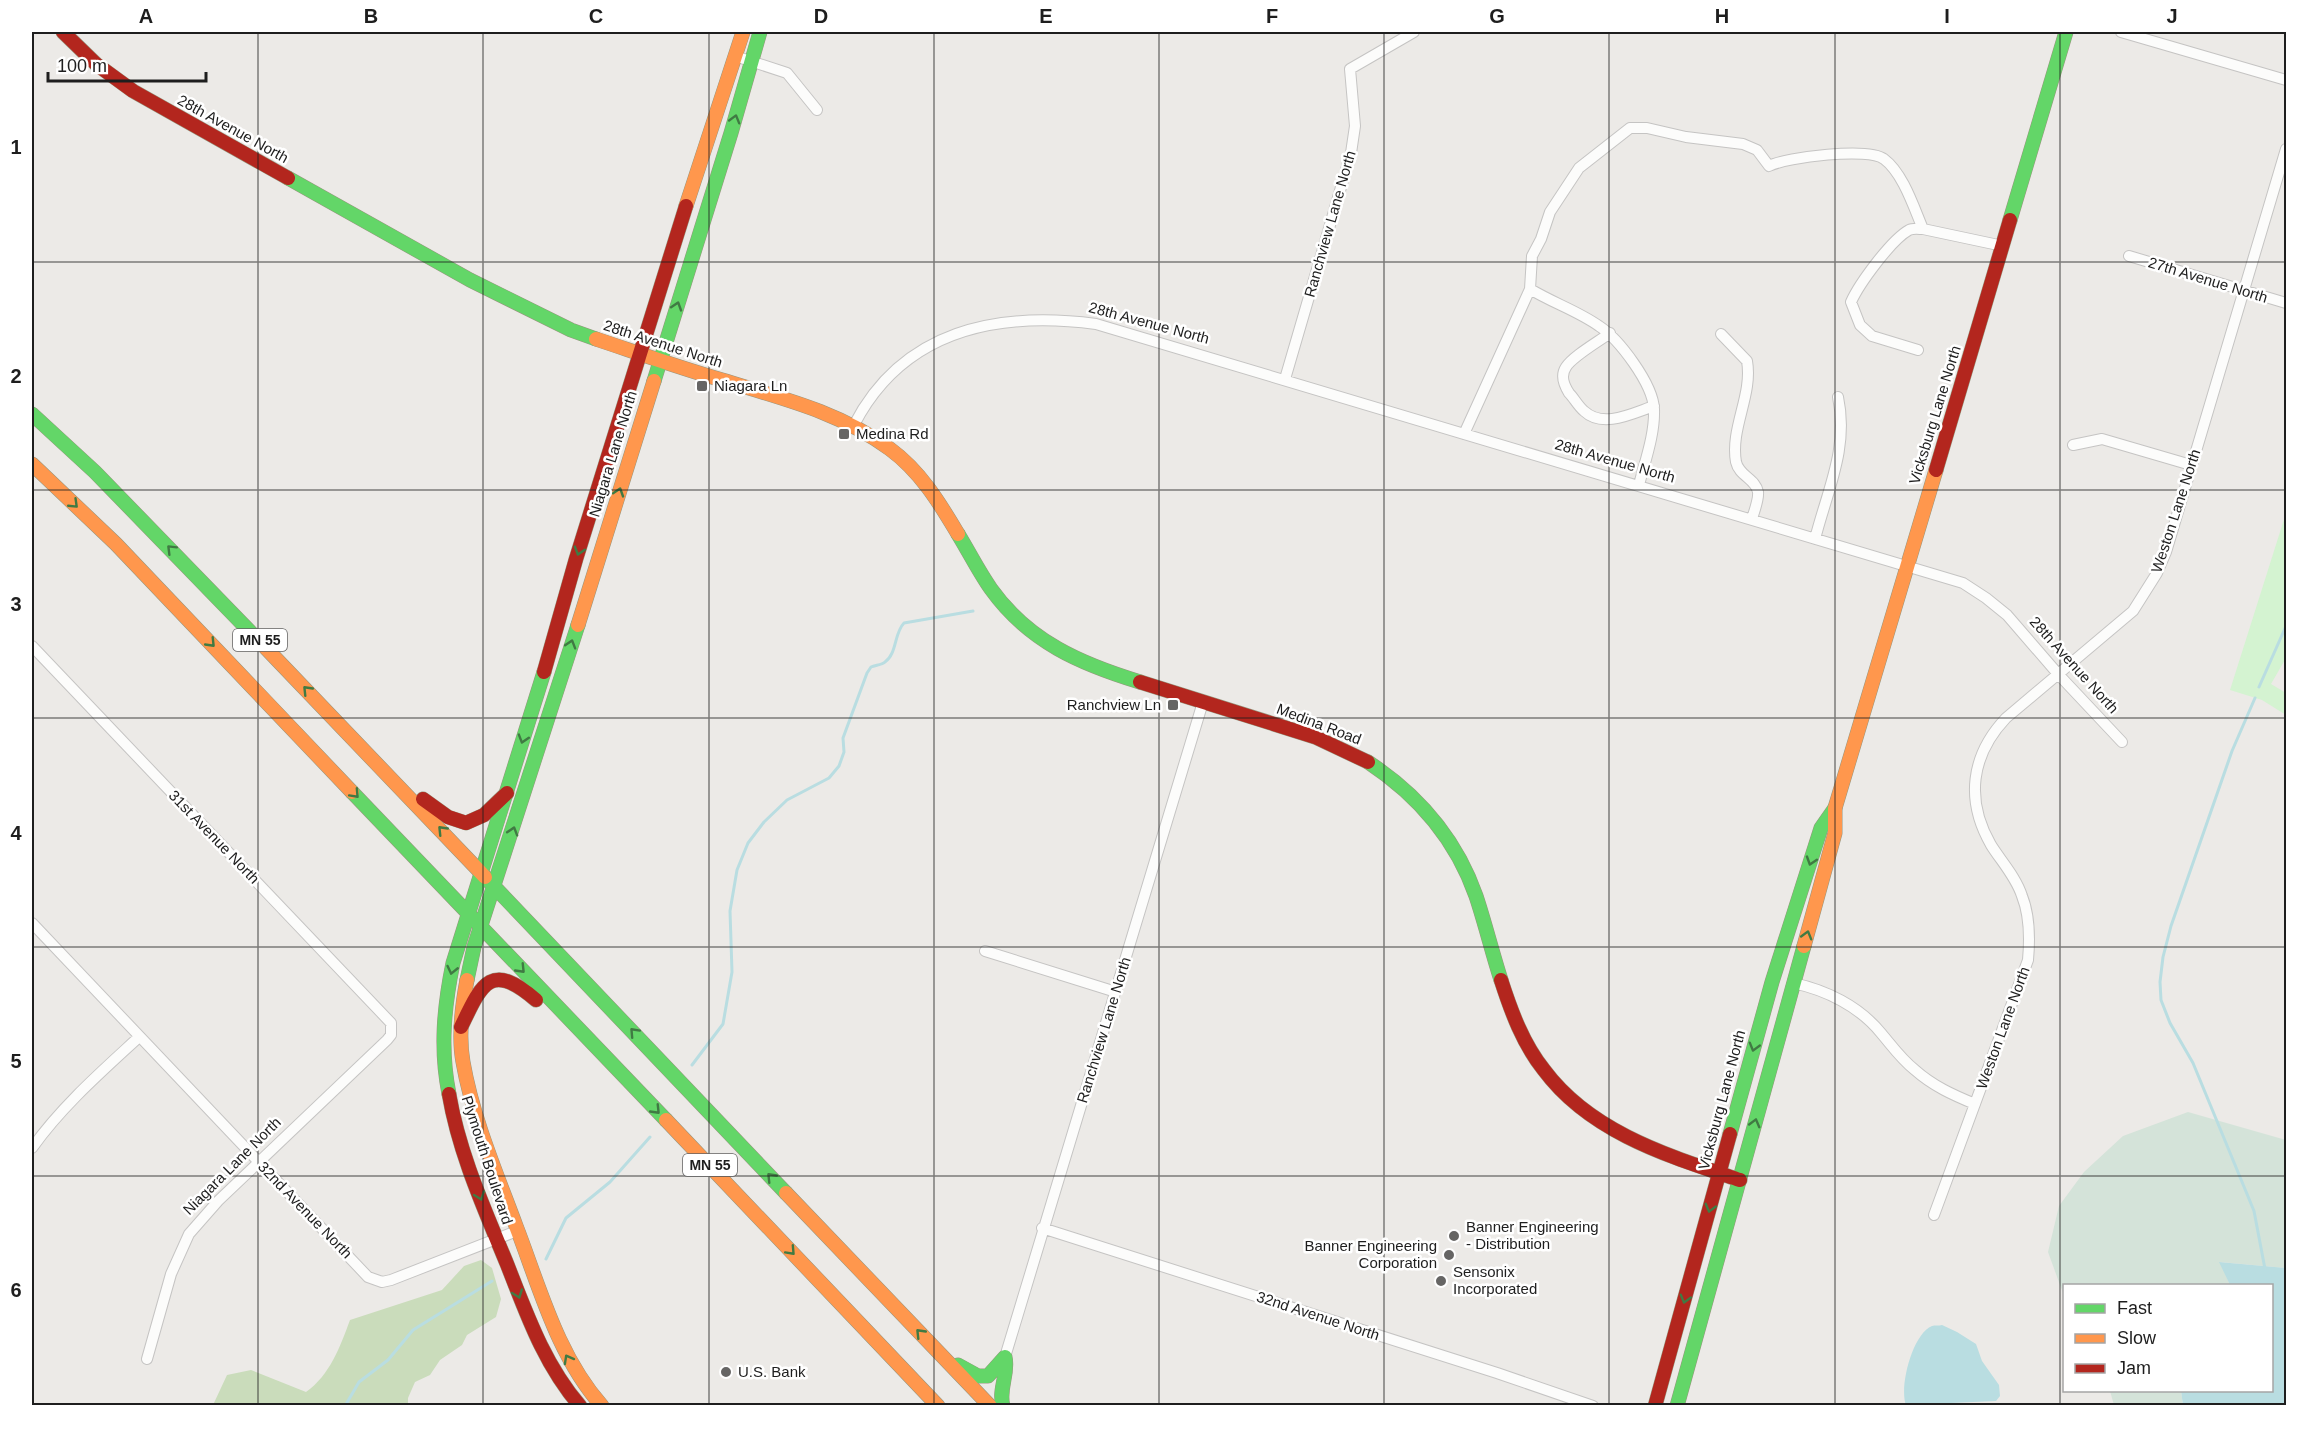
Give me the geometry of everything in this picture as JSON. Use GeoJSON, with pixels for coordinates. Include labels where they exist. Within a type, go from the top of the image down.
{"type":"FeatureCollection","features":[{"type":"Feature","properties":{"kind":"main road","name":"28th Avenue North"},"geometry":{"type":"LineString","coordinates":[[63,32],[105,74],[212,137],[481,286],[571,330],[659,361],[814,408],[854,425]]}},
{"type":"Feature","properties":{"kind":"main road","name":"Niagara Lane North"},"geometry":{"type":"LineString","coordinates":[[482,872],[639,354],[709,131],[743,32]]}},
{"type":"Feature","properties":{"kind":"main road","name":"Niagara Lane North"},"geometry":{"type":"LineString","coordinates":[[496,886],[731,133],[760,32]]}},
{"type":"Feature","properties":{"kind":"main road","name":"Vicksburg Lane North"},"geometry":{"type":"LineString","coordinates":[[1677,1406],[1835,833],[1835,808],[2066,32]]}},
{"type":"Feature","properties":{"kind":"main road","name":"MN 55"},"geometry":{"type":"LineString","coordinates":[[32,414],[95,472],[181,559],[496,886],[990,1406]]}},
{"type":"Feature","properties":{"kind":"main road","name":"Medina Road"},"geometry":{"type":"LineString","coordinates":[[854,425],[892,450],[913,470],[933,492],[992,590],[1034,633],[1059,650],[1085,664],[1346,749],[1401,784],[1439,826],[1462,863],[1475,894],[1516,1025],[1532,1054],[1552,1081],[1575,1104],[1621,1135],[1740,1180]]}},
{"type":"Feature","properties":{"kind":"main road","name":"MN 55"},"geometry":{"type":"LineString","coordinates":[[32,464],[116,544],[938,1406]]}},
{"type":"Feature","properties":{"kind":"main road"},"geometry":{"type":"LineString","coordinates":[[381,768],[455,822],[467,822],[482,817],[507,793]]}},
{"type":"Feature","properties":{"kind":"main road","name":"Vicksburg Lane North"},"geometry":{"type":"LineString","coordinates":[[1655,1406],[1775,971],[1821,828],[1835,808]]}},
{"type":"Feature","properties":{"kind":"main road","name":"Plymouth Boulevard"},"geometry":{"type":"LineString","coordinates":[[482,872],[457,949],[448,986],[443,1050],[453,1116],[496,1240],[530,1326],[545,1359],[580,1406]]}},
{"type":"Feature","properties":{"kind":"main road","name":"Plymouth Boulevard"},"geometry":{"type":"LineString","coordinates":[[496,886],[481,927],[466,980],[461,1027],[462,1059],[471,1100],[517,1232],[561,1345],[586,1389],[602,1406]]}},
{"type":"Feature","properties":{"kind":"main road"},"geometry":{"type":"LineString","coordinates":[[461,1027],[481,988],[497,978],[511,979],[523,986],[565,1029],[604,1056]]}},
{"type":"Feature","properties":{"kind":"main road"},"geometry":{"type":"LineString","coordinates":[[939,1354],[976,1376],[983,1377],[996,1370],[999,1360],[1005,1357],[1008,1364],[1000,1392],[1003,1406]]}},
{"type":"Feature","properties":{"kind":"street","name":"Ranchview Lane North"},"geometry":{"type":"LineString","coordinates":[[1285,379],[1352,153],[1354,126],[1350,69],[1414,32]]}},
{"type":"Feature","properties":{"kind":"street"},"geometry":{"type":"LineString","coordinates":[[2121,32],[2286,80]]}},
{"type":"Feature","properties":{"kind":"street"},"geometry":{"type":"LineString","coordinates":[[735,56],[787,73],[816,110]]}},
{"type":"Feature","properties":{"kind":"street"},"geometry":{"type":"LineString","coordinates":[[1464,434],[1530,289],[1532,256],[1541,239],[1550,212],[1571,177],[1604,147],[1630,128],[1647,128],[1686,137],[1743,144],[1757,150],[1769,166],[1778,162],[1833,154],[1874,154],[1885,160],[1903,183],[1923,229]]}},
{"type":"Feature","properties":{"kind":"street","name":"Weston Lane North"},"geometry":{"type":"LineString","coordinates":[[1934,1215],[2028,960],[2030,937],[2028,915],[2022,895],[1982,828],[1976,808],[1974,789],[1983,750],[1992,732],[2006,718],[2125,618],[2146,592],[2166,552],[2286,149]]}},
{"type":"Feature","properties":{"kind":"street"},"geometry":{"type":"LineString","coordinates":[[1918,350],[1872,336],[1860,325],[1851,302],[1858,286],[1901,236],[1911,229],[1923,229],[2002,246]]}},
{"type":"Feature","properties":{"kind":"street","name":"27th Avenue North"},"geometry":{"type":"LineString","coordinates":[[2129,256],[2286,303]]}},
{"type":"Feature","properties":{"kind":"street"},"geometry":{"type":"LineString","coordinates":[[1530,289],[1610,333],[1641,377],[1654,406],[1639,485]]}},
{"type":"Feature","properties":{"kind":"street","name":"28th Avenue North"},"geometry":{"type":"LineString","coordinates":[[854,425],[879,384],[920,350],[974,329],[1012,322],[1065,320],[1096,324],[1963,583],[1986,598],[2026,635],[2058,674],[2122,742]]}},
{"type":"Feature","properties":{"kind":"street"},"geometry":{"type":"LineString","coordinates":[[1610,333],[1568,364],[1563,372],[1563,381],[1567,389],[1584,411],[1603,419],[1613,419],[1654,406]]}},
{"type":"Feature","properties":{"kind":"street"},"geometry":{"type":"LineString","coordinates":[[1721,334],[1743,355],[1749,369],[1749,379],[1738,422],[1736,462],[1739,469],[1756,486],[1758,493],[1752,519]]}},
{"type":"Feature","properties":{"kind":"street"},"geometry":{"type":"LineString","coordinates":[[1815,539],[1834,480],[1838,459],[1843,424],[1838,397]]}},
{"type":"Feature","properties":{"kind":"street"},"geometry":{"type":"LineString","coordinates":[[2073,445],[2102,439],[2191,465]]}},
{"type":"Feature","properties":{"kind":"street","name":"31st Avenue North"},"geometry":{"type":"LineString","coordinates":[[32,646],[388,1018],[392,1029]]}},
{"type":"Feature","properties":{"kind":"street","name":"Ranchview Lane North"},"geometry":{"type":"LineString","coordinates":[[1005,1357],[1042,1228],[1203,702]]}},
{"type":"Feature","properties":{"kind":"street","name":"32nd Avenue North"},"geometry":{"type":"LineString","coordinates":[[32,923],[368,1277],[375,1280],[391,1280],[517,1232]]}},
{"type":"Feature","properties":{"kind":"street"},"geometry":{"type":"LineString","coordinates":[[985,951],[1116,992]]}},
{"type":"Feature","properties":{"kind":"street"},"geometry":{"type":"LineString","coordinates":[[1793,983],[1838,998],[1860,1013],[1914,1070],[1934,1085],[1975,1104]]}},
{"type":"Feature","properties":{"kind":"street","name":"Niagara Lane North"},"geometry":{"type":"LineString","coordinates":[[147,1359],[171,1274],[189,1234],[202,1216],[387,1040],[392,1029]]}},
{"type":"Feature","properties":{"kind":"street"},"geometry":{"type":"LineString","coordinates":[[32,1148],[47,1127],[71,1101],[139,1037]]}},
{"type":"Feature","properties":{"kind":"street","name":"32nd Avenue North"},"geometry":{"type":"LineString","coordinates":[[1042,1228],[1497,1373],[1593,1406]]}},
{"type":"Feature","properties":{"kind":"green space"},"geometry":{"type":"Polygon","coordinates":[[[2286,513],[2286,658],[2271,684],[2286,693],[2286,715],[2262,700],[2230,690],[2286,513]]]}},
{"type":"Feature","properties":{"kind":"green space"},"geometry":{"type":"Polygon","coordinates":[[[481,1260],[492,1268],[501,1299],[496,1317],[467,1335],[462,1345],[440,1360],[430,1375],[415,1382],[408,1398],[408,1405],[213,1405],[227,1375],[251,1370],[306,1392],[328,1369],[350,1320],[442,1290],[464,1266],[481,1260]]]}},
{"type":"Feature","properties":{"kind":"shaded area"},"geometry":{"type":"Polygon","coordinates":[[[2188,1112],[2286,1140],[2286,1268],[2220,1262],[2230,1284],[2063,1284],[2063,1293],[2048,1252],[2059,1206],[2084,1172],[2123,1136],[2188,1112]]]}},
{"type":"Feature","properties":{"kind":"shaded area"},"geometry":{"type":"Polygon","coordinates":[[[2110,1392],[2181,1392],[2183,1405],[2114,1405],[2110,1392]]]}},
{"type":"Feature","properties":{"kind":"water"},"geometry":{"type":"Polygon","coordinates":[[[2219,1262],[2286,1268],[2286,1405],[2183,1405],[2181,1392],[2273,1392],[2273,1284],[2230,1284],[2219,1262]]]}},
{"type":"Feature","properties":{"kind":"water"},"geometry":{"type":"Polygon","coordinates":[[[1942,1325],[1976,1344],[1982,1361],[1999,1385],[2000,1396],[1996,1401],[1906,1405],[1904,1387],[1913,1350],[1925,1331],[1932,1326],[1942,1325]]]}},
{"type":"Feature","properties":{"kind":"waterway"},"geometry":{"type":"LineString","coordinates":[[692,1065],[723,1024],[732,972],[730,911],[737,870],[748,843],[764,822],[787,800],[829,778],[839,766],[844,752],[843,738],[867,673],[871,667],[882,664],[892,654],[898,632],[904,623],[973,611]]}},
{"type":"Feature","properties":{"kind":"waterway"},"geometry":{"type":"LineString","coordinates":[[2259,687],[2286,626]]}},
{"type":"Feature","properties":{"kind":"waterway"},"geometry":{"type":"LineString","coordinates":[[2255,698],[2232,751],[2171,926],[2163,957],[2160,982],[2161,1000],[2170,1023],[2193,1063],[2254,1211],[2265,1269]]}},
{"type":"Feature","properties":{"kind":"waterway"},"geometry":{"type":"LineString","coordinates":[[546,1259],[566,1218],[610,1182],[650,1137]]}},
{"type":"Feature","properties":{"kind":"waterway"},"geometry":{"type":"LineString","coordinates":[[345,1406],[359,1382],[388,1360],[413,1330],[492,1281]]}},
{"type":"Feature","properties":{"kind":"traffic: fast"},"geometry":{"type":"LineString","coordinates":[[654,381],[760,32]]}},
{"type":"Feature","properties":{"kind":"traffic: fast"},"geometry":{"type":"LineString","coordinates":[[2010,220],[2066,32]]}},
{"type":"Feature","properties":{"kind":"traffic: fast"},"geometry":{"type":"LineString","coordinates":[[288,178],[470,280],[571,330],[596,339]]}},
{"type":"Feature","properties":{"kind":"traffic: fast"},"geometry":{"type":"LineString","coordinates":[[32,414],[95,472],[261,643]]}},
{"type":"Feature","properties":{"kind":"traffic: fast"},"geometry":{"type":"LineString","coordinates":[[958,534],[991,589],[1006,607],[1039,637],[1077,659],[1140,682]]}},
{"type":"Feature","properties":{"kind":"traffic: fast"},"geometry":{"type":"LineString","coordinates":[[467,980],[474,947],[578,625]]}},
{"type":"Feature","properties":{"kind":"traffic: fast"},"geometry":{"type":"LineString","coordinates":[[449,1094],[444,1028],[453,963],[544,672]]}},
{"type":"Feature","properties":{"kind":"traffic: fast"},"geometry":{"type":"LineString","coordinates":[[1368,762],[1419,804],[1446,837],[1458,856],[1476,896],[1501,980]]}},
{"type":"Feature","properties":{"kind":"traffic: fast"},"geometry":{"type":"LineString","coordinates":[[352,792],[666,1120]]}},
{"type":"Feature","properties":{"kind":"traffic: fast"},"geometry":{"type":"LineString","coordinates":[[1730,1134],[1772,982],[1821,828],[1835,808]]}},
{"type":"Feature","properties":{"kind":"traffic: fast"},"geometry":{"type":"LineString","coordinates":[[485,877],[786,1193]]}},
{"type":"Feature","properties":{"kind":"traffic: fast"},"geometry":{"type":"LineString","coordinates":[[1677,1406],[1804,946]]}},
{"type":"Feature","properties":{"kind":"traffic: fast"},"geometry":{"type":"LineString","coordinates":[[958,1365],[978,1376],[988,1376],[1005,1357],[1003,1406]]}},
{"type":"Feature","properties":{"kind":"traffic: slow"},"geometry":{"type":"LineString","coordinates":[[686,206],[743,32]]}},
{"type":"Feature","properties":{"kind":"traffic: slow"},"geometry":{"type":"LineString","coordinates":[[596,339],[809,407],[851,425],[890,449],[911,467],[936,499],[958,534]]}},
{"type":"Feature","properties":{"kind":"traffic: slow"},"geometry":{"type":"LineString","coordinates":[[578,625],[654,381]]}},
{"type":"Feature","properties":{"kind":"traffic: slow"},"geometry":{"type":"LineString","coordinates":[[32,464],[116,544],[352,792]]}},
{"type":"Feature","properties":{"kind":"traffic: slow"},"geometry":{"type":"LineString","coordinates":[[1804,946],[1835,833],[1835,808],[1936,470]]}},
{"type":"Feature","properties":{"kind":"traffic: slow"},"geometry":{"type":"LineString","coordinates":[[261,643],[485,877]]}},
{"type":"Feature","properties":{"kind":"traffic: slow"},"geometry":{"type":"LineString","coordinates":[[467,980],[461,1021],[461,1041],[467,1083],[479,1125],[561,1343],[586,1386],[602,1406]]}},
{"type":"Feature","properties":{"kind":"traffic: slow"},"geometry":{"type":"LineString","coordinates":[[666,1120],[938,1406]]}},
{"type":"Feature","properties":{"kind":"traffic: slow"},"geometry":{"type":"LineString","coordinates":[[786,1193],[990,1406]]}},
{"type":"Feature","properties":{"kind":"traffic: jam"},"geometry":{"type":"LineString","coordinates":[[63,32],[96,64],[133,91],[288,178]]}},
{"type":"Feature","properties":{"kind":"traffic: jam"},"geometry":{"type":"LineString","coordinates":[[544,672],[576,559],[686,206]]}},
{"type":"Feature","properties":{"kind":"traffic: jam"},"geometry":{"type":"LineString","coordinates":[[1936,470],[2010,220]]}},
{"type":"Feature","properties":{"kind":"traffic: jam"},"geometry":{"type":"LineString","coordinates":[[1140,682],[1315,737],[1368,762]]}},
{"type":"Feature","properties":{"kind":"traffic: jam"},"geometry":{"type":"LineString","coordinates":[[423,799],[448,817],[466,823],[484,815],[507,793]]}},
{"type":"Feature","properties":{"kind":"traffic: jam"},"geometry":{"type":"LineString","coordinates":[[461,1027],[475,999],[490,982],[498,980],[508,982],[521,988],[536,1000]]}},
{"type":"Feature","properties":{"kind":"traffic: jam"},"geometry":{"type":"LineString","coordinates":[[1501,980],[1518,1027],[1537,1060],[1563,1092],[1584,1110],[1633,1140],[1686,1162],[1740,1180]]}},
{"type":"Feature","properties":{"kind":"traffic: jam"},"geometry":{"type":"LineString","coordinates":[[449,1094],[459,1138],[473,1180],[529,1320],[556,1373],[580,1406]]}},
{"type":"Feature","properties":{"kind":"traffic: jam"},"geometry":{"type":"LineString","coordinates":[[1655,1406],[1730,1134]]}},
{"type":"Feature","properties":{"kind":"place","name":"Niagara Ln"},"geometry":{"type":"Point","coordinates":[702,386]}},
{"type":"Feature","properties":{"kind":"place","name":"Medina Rd"},"geometry":{"type":"Point","coordinates":[844,434]}},
{"type":"Feature","properties":{"kind":"place","name":"Ranchview Ln"},"geometry":{"type":"Point","coordinates":[1173,705]}},
{"type":"Feature","properties":{"kind":"place","name":"Banner Engineering - Distribution"},"geometry":{"type":"Point","coordinates":[1454,1236]}},
{"type":"Feature","properties":{"kind":"place","name":"Banner Engineering Corporation"},"geometry":{"type":"Point","coordinates":[1449,1255]}},
{"type":"Feature","properties":{"kind":"place","name":"Sensonix Incorporated"},"geometry":{"type":"Point","coordinates":[1441,1281]}},
{"type":"Feature","properties":{"kind":"place","name":"U.S. Bank"},"geometry":{"type":"Point","coordinates":[726,1372]}}]}
